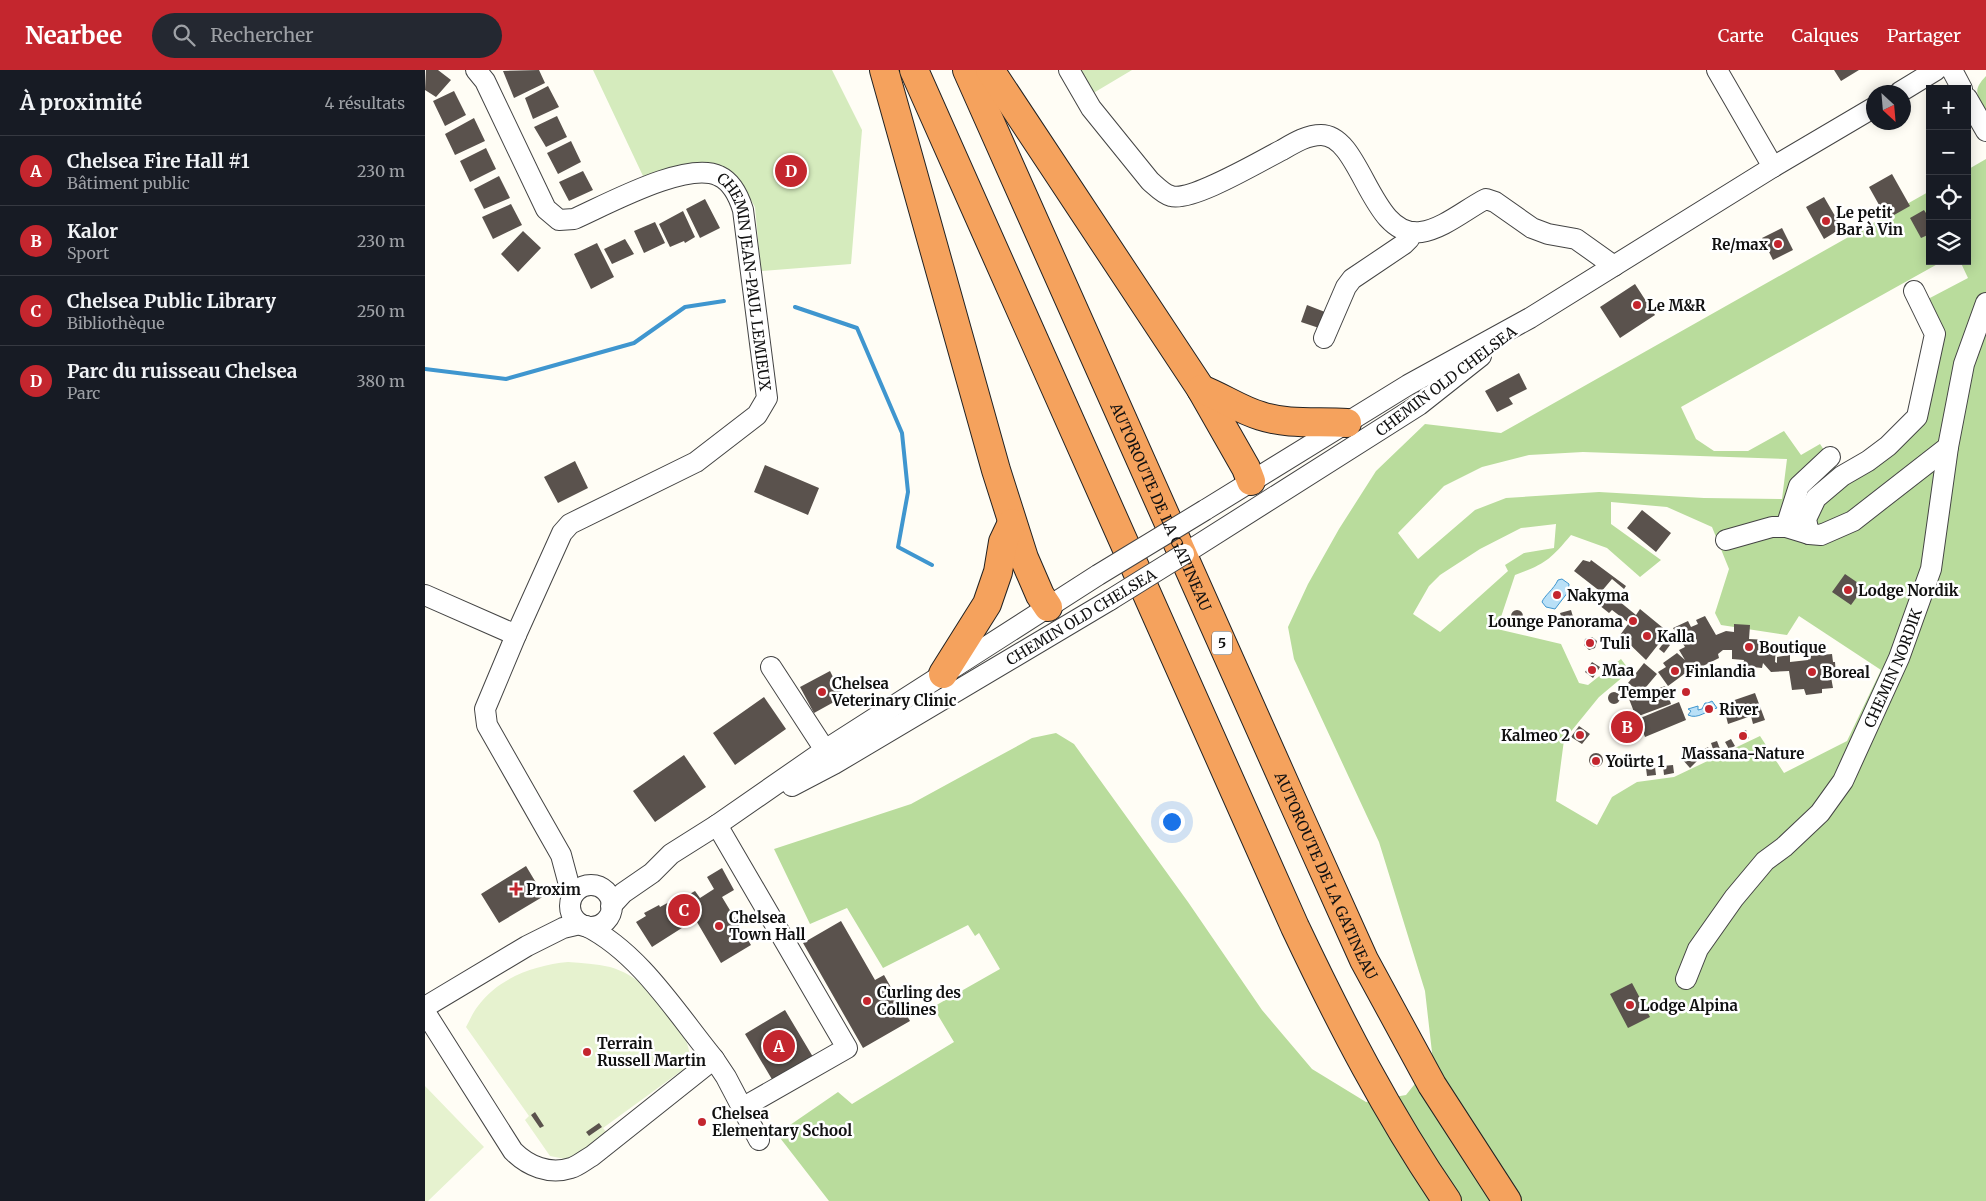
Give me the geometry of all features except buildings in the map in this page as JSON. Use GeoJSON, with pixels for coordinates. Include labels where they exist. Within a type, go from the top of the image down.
{"type":"FeatureCollection","features":[{"type":"Feature","properties":{"kind":"highway"},"geometry":{"type":"LineString","coordinates":[[884,70],[1012,523],[1038,591],[1048,607]]}},
{"type":"Feature","properties":{"kind":"highway"},"geometry":{"type":"LineString","coordinates":[[914,70],[1299,936],[1368,1071],[1400,1128],[1447,1201]]}},
{"type":"Feature","properties":{"kind":"highway","name":"AUTOROUTE DE LA GATINEAU"},"geometry":{"type":"LineString","coordinates":[[967,70],[1353,936],[1419,1063],[1469,1146],[1507,1201]]}},
{"type":"Feature","properties":{"kind":"highway"},"geometry":{"type":"LineString","coordinates":[[990,70],[1201,389],[1246,468],[1251,481]]}},
{"type":"Feature","properties":{"kind":"highway"},"geometry":{"type":"LineString","coordinates":[[1201,389],[1218,395],[1247,412],[1263,417],[1291,421],[1347,423]]}},
{"type":"Feature","properties":{"kind":"highway"},"geometry":{"type":"LineString","coordinates":[[943,674],[987,604],[998,572],[1003,542],[1012,523]]}},
{"type":"Feature","properties":{"kind":"street","name":"CHEMIN JEAN-PAUL LEMIEUX"},"geometry":{"type":"LineString","coordinates":[[476,70],[485,81],[546,209],[559,220],[574,219],[663,180],[683,174],[707,173],[719,176],[728,182],[737,195],[743,210],[767,398],[757,415],[696,462],[570,524],[562,533],[516,634],[485,709],[487,725],[561,855],[568,877],[571,900]]}},
{"type":"Feature","properties":{"kind":"street"},"geometry":{"type":"LineString","coordinates":[[1069,70],[1091,108],[1150,181],[1171,196],[1185,197],[1299,141],[1322,135],[1338,142],[1347,152],[1390,222],[1403,230],[1422,232],[1435,228],[1486,200],[1495,202],[1532,228],[1548,234],[1576,239],[1614,266]]}},
{"type":"Feature","properties":{"kind":"street"},"geometry":{"type":"LineString","coordinates":[[1717,70],[1773,167]]}},
{"type":"Feature","properties":{"kind":"street"},"geometry":{"type":"LineString","coordinates":[[1911,85],[1936,70]]}},
{"type":"Feature","properties":{"kind":"street"},"geometry":{"type":"LineString","coordinates":[[1951,70],[1960,85]]}},
{"type":"Feature","properties":{"kind":"street"},"geometry":{"type":"LineString","coordinates":[[1971,105],[1986,131]]}},
{"type":"Feature","properties":{"kind":"street","name":"CHEMIN OLD CHELSEA"},"geometry":{"type":"LineString","coordinates":[[595,886],[609,887],[646,865],[671,854],[717,825],[825,750],[1098,575],[1408,385],[1530,318],[1773,167],[1866,112]]}},
{"type":"Feature","properties":{"kind":"street"},"geometry":{"type":"LineString","coordinates":[[1324,338],[1346,287],[1352,278],[1404,244],[1412,232]]}},
{"type":"Feature","properties":{"kind":"street"},"geometry":{"type":"LineString","coordinates":[[1576,239],[1583,255],[1588,281]]}},
{"type":"Feature","properties":{"kind":"street"},"geometry":{"type":"LineString","coordinates":[[1809,534],[1806,519],[1816,498],[1842,476],[1869,461],[1888,446],[1917,417],[1935,334],[1914,291]]}},
{"type":"Feature","properties":{"kind":"street","name":"CHEMIN NORDIK"},"geometry":{"type":"LineString","coordinates":[[1686,979],[1698,949],[1734,898],[1765,861],[1784,847],[1820,814],[1843,781],[1899,658],[1928,578],[1948,447],[1964,364],[1986,303]]}},
{"type":"Feature","properties":{"kind":"street","name":"CHEMIN OLD CHELSEA"},"geometry":{"type":"LineString","coordinates":[[717,825],[834,764],[1071,624],[1217,534],[1419,405],[1530,318]]}},
{"type":"Feature","properties":{"kind":"street"},"geometry":{"type":"LineString","coordinates":[[1727,540],[1760,529],[1786,528],[1821,535],[1853,521],[1948,447]]}},
{"type":"Feature","properties":{"kind":"street"},"geometry":{"type":"LineString","coordinates":[[1786,528],[1792,484],[1830,457]]}},
{"type":"Feature","properties":{"kind":"street"},"geometry":{"type":"LineString","coordinates":[[1241,519],[1250,496],[1251,481]]}},
{"type":"Feature","properties":{"kind":"street"},"geometry":{"type":"LineString","coordinates":[[1792,484],[1816,498]]}},
{"type":"Feature","properties":{"kind":"street"},"geometry":{"type":"LineString","coordinates":[[425,595],[516,634]]}},
{"type":"Feature","properties":{"kind":"street"},"geometry":{"type":"LineString","coordinates":[[1048,607],[1059,617],[1071,624]]}},
{"type":"Feature","properties":{"kind":"street"},"geometry":{"type":"LineString","coordinates":[[771,667],[825,750]]}},
{"type":"Feature","properties":{"kind":"street"},"geometry":{"type":"LineString","coordinates":[[717,825],[847,1048],[742,1108]]}},
{"type":"Feature","properties":{"kind":"street","name":"CHEMIN OLD CHELSEA"},"geometry":{"type":"LineString","coordinates":[[611,909],[623,893],[651,873],[671,854]]}},
{"type":"Feature","properties":{"kind":"street","name":"CHEMIN JEAN-PAUL LEMIEUX"},"geometry":{"type":"LineString","coordinates":[[561,855],[595,886]]}},
{"type":"Feature","properties":{"kind":"street"},"geometry":{"type":"LineString","coordinates":[[527,946],[557,922],[578,889],[595,886],[609,896],[611,909],[637,964]]}},
{"type":"Feature","properties":{"kind":"street"},"geometry":{"type":"LineString","coordinates":[[571,900],[571,914],[583,925],[599,933],[637,964],[714,1059],[759,1140]]}},
{"type":"Feature","properties":{"kind":"street"},"geometry":{"type":"LineString","coordinates":[[425,1007],[527,946],[563,928],[599,924],[608,918],[611,909]]}},
{"type":"Feature","properties":{"kind":"street"},"geometry":{"type":"LineString","coordinates":[[425,1012],[513,1151],[521,1160],[534,1167],[547,1170],[571,1168],[592,1156],[714,1059]]}},
{"type":"Feature","properties":{"kind":"green space"},"geometry":{"type":"Polygon","coordinates":[[[593,70],[832,70],[862,130],[851,264],[761,271],[755,207],[742,185],[696,164],[643,176],[593,70]]]}},
{"type":"Feature","properties":{"kind":"green space"},"geometry":{"type":"Polygon","coordinates":[[[1069,70],[1132,70],[1085,98],[1069,70]]]}},
{"type":"Feature","properties":{"kind":"green space"},"geometry":{"type":"Polygon","coordinates":[[[1986,76],[1986,110],[1977,93],[1977,89],[1986,76]]]}},
{"type":"Feature","properties":{"kind":"green space"},"geometry":{"type":"Polygon","coordinates":[[[1986,159],[1986,1201],[829,1201],[777,1134],[838,1092],[852,1104],[954,1042],[933,1007],[1000,969],[979,933],[975,936],[968,925],[883,968],[847,908],[810,924],[774,849],[911,804],[1032,738],[1056,733],[1074,744],[1188,902],[1262,1010],[1312,1069],[1366,1102],[1406,1095],[1433,1061],[1425,991],[1379,842],[1294,659],[1288,627],[1308,584],[1339,529],[1376,471],[1425,424],[1501,433],[1926,193],[1926,265],[1936,265],[1681,407],[1696,439],[1714,451],[1748,451],[1784,431],[1801,455],[1820,444],[1845,482],[1919,422],[1928,299],[1968,278],[1962,265],[1971,265],[1971,168],[1986,159]],[[1583,452],[1529,455],[1482,467],[1444,486],[1398,533],[1418,559],[1475,510],[1506,498],[1599,492],[1704,498],[1782,499],[1787,459],[1583,452]],[[1611,502],[1611,524],[1661,560],[1640,577],[1607,548],[1571,535],[1546,560],[1533,568],[1515,575],[1497,629],[1561,644],[1579,683],[1588,685],[1621,659],[1630,671],[1599,697],[1564,740],[1556,801],[1597,825],[1612,797],[1637,782],[1674,777],[1760,736],[1784,773],[1847,741],[1881,670],[1799,616],[1787,635],[1721,625],[1715,613],[1729,569],[1712,527],[1667,507],[1611,502]],[[1556,524],[1521,528],[1480,549],[1440,575],[1429,586],[1413,614],[1440,632],[1508,571],[1505,565],[1524,553],[1554,548],[1556,524]]]}},
{"type":"Feature","properties":{"kind":"green space","name":"Terrain Russell Martin"},"geometry":{"type":"Polygon","coordinates":[[[568,962],[610,967],[630,976],[649,989],[665,1005],[681,1028],[692,1063],[603,1128],[607,1133],[570,1160],[550,1156],[525,1120],[529,1116],[466,1027],[476,1008],[496,988],[530,970],[568,962]]]}},
{"type":"Feature","properties":{"kind":"green space"},"geometry":{"type":"Polygon","coordinates":[[[425,1086],[484,1147],[428,1201],[425,1201],[425,1086]]]}},
{"type":"Feature","properties":{"kind":"water","name":"Nakyma"},"geometry":{"type":"Polygon","coordinates":[[[1562,579],[1569,584],[1568,592],[1555,609],[1546,607],[1542,602],[1543,600],[1558,580],[1562,579]]]}},
{"type":"Feature","properties":{"kind":"water","name":"River"},"geometry":{"type":"Polygon","coordinates":[[[1712,701],[1717,708],[1699,716],[1688,715],[1691,711],[1688,709],[1698,706],[1698,710],[1702,709],[1705,703],[1712,701]]]}},
{"type":"Feature","properties":{"kind":"water"},"geometry":{"type":"Polygon","coordinates":[[[1630,719],[1637,727],[1619,736],[1615,736],[1613,729],[1618,729],[1617,727],[1621,726],[1620,720],[1630,719]]]}},
{"type":"Feature","properties":{"kind":"waterway"},"geometry":{"type":"LineString","coordinates":[[425,369],[506,379],[634,343],[685,307],[724,301]]}},
{"type":"Feature","properties":{"kind":"waterway"},"geometry":{"type":"LineString","coordinates":[[795,307],[857,328],[902,433],[908,492],[898,547],[932,565]]}},
{"type":"Feature","properties":{"kind":"place","name":"Parc du ruisseau Chelsea"},"geometry":{"type":"Point","coordinates":[791,171]}},
{"type":"Feature","properties":{"kind":"place","name":"Le petit Bar à Vin"},"geometry":{"type":"Point","coordinates":[1826,221]}},
{"type":"Feature","properties":{"kind":"place","name":"Re/max"},"geometry":{"type":"Point","coordinates":[1778,244]}},
{"type":"Feature","properties":{"kind":"place","name":"Le M&R"},"geometry":{"type":"Point","coordinates":[1637,305]}},
{"type":"Feature","properties":{"kind":"place","name":"Lodge Nordik"},"geometry":{"type":"Point","coordinates":[1848,590]}},
{"type":"Feature","properties":{"kind":"place","name":"Nakyma"},"geometry":{"type":"Point","coordinates":[1557,595]}},
{"type":"Feature","properties":{"kind":"place","name":"Lounge Panorama"},"geometry":{"type":"Point","coordinates":[1633,621]}},
{"type":"Feature","properties":{"kind":"place","name":"Kalla"},"geometry":{"type":"Point","coordinates":[1647,636]}},
{"type":"Feature","properties":{"kind":"place","name":"Tuli"},"geometry":{"type":"Point","coordinates":[1590,643]}},
{"type":"Feature","properties":{"kind":"place","name":"Boutique"},"geometry":{"type":"Point","coordinates":[1749,647]}},
{"type":"Feature","properties":{"kind":"place","name":"Maa"},"geometry":{"type":"Point","coordinates":[1592,670]}},
{"type":"Feature","properties":{"kind":"place","name":"Finlandia"},"geometry":{"type":"Point","coordinates":[1675,671]}},
{"type":"Feature","properties":{"kind":"place","name":"Boreal"},"geometry":{"type":"Point","coordinates":[1812,672]}},
{"type":"Feature","properties":{"kind":"place","name":"Chelsea Veterinary Clinic"},"geometry":{"type":"Point","coordinates":[822,692]}},
{"type":"Feature","properties":{"kind":"place","name":"Temper"},"geometry":{"type":"Point","coordinates":[1686,692]}},
{"type":"Feature","properties":{"kind":"place","name":"River"},"geometry":{"type":"Point","coordinates":[1709,709]}},
{"type":"Feature","properties":{"kind":"place","name":"Kalor"},"geometry":{"type":"Point","coordinates":[1627,727]}},
{"type":"Feature","properties":{"kind":"place","name":"Kalmeo 2"},"geometry":{"type":"Point","coordinates":[1580,735]}},
{"type":"Feature","properties":{"kind":"place","name":"Massana-Nature"},"geometry":{"type":"Point","coordinates":[1743,736]}},
{"type":"Feature","properties":{"kind":"place","name":"Yoürte 1"},"geometry":{"type":"Point","coordinates":[1596,761]}},
{"type":"Feature","properties":{"kind":"place","name":"Proxim"},"geometry":{"type":"Point","coordinates":[516,889]}},
{"type":"Feature","properties":{"kind":"place","name":"Chelsea Public Library"},"geometry":{"type":"Point","coordinates":[684,910]}},
{"type":"Feature","properties":{"kind":"place","name":"Chelsea Town Hall"},"geometry":{"type":"Point","coordinates":[719,926]}},
{"type":"Feature","properties":{"kind":"place","name":"Curling des Collines"},"geometry":{"type":"Point","coordinates":[867,1001]}},
{"type":"Feature","properties":{"kind":"place","name":"Lodge Alpina"},"geometry":{"type":"Point","coordinates":[1630,1005]}},
{"type":"Feature","properties":{"kind":"place","name":"Chelsea Fire Hall #1"},"geometry":{"type":"Point","coordinates":[779,1046]}},
{"type":"Feature","properties":{"kind":"place","name":"Terrain Russell Martin"},"geometry":{"type":"Point","coordinates":[587,1052]}},
{"type":"Feature","properties":{"kind":"place","name":"Chelsea Elementary School"},"geometry":{"type":"Point","coordinates":[702,1122]}}]}
